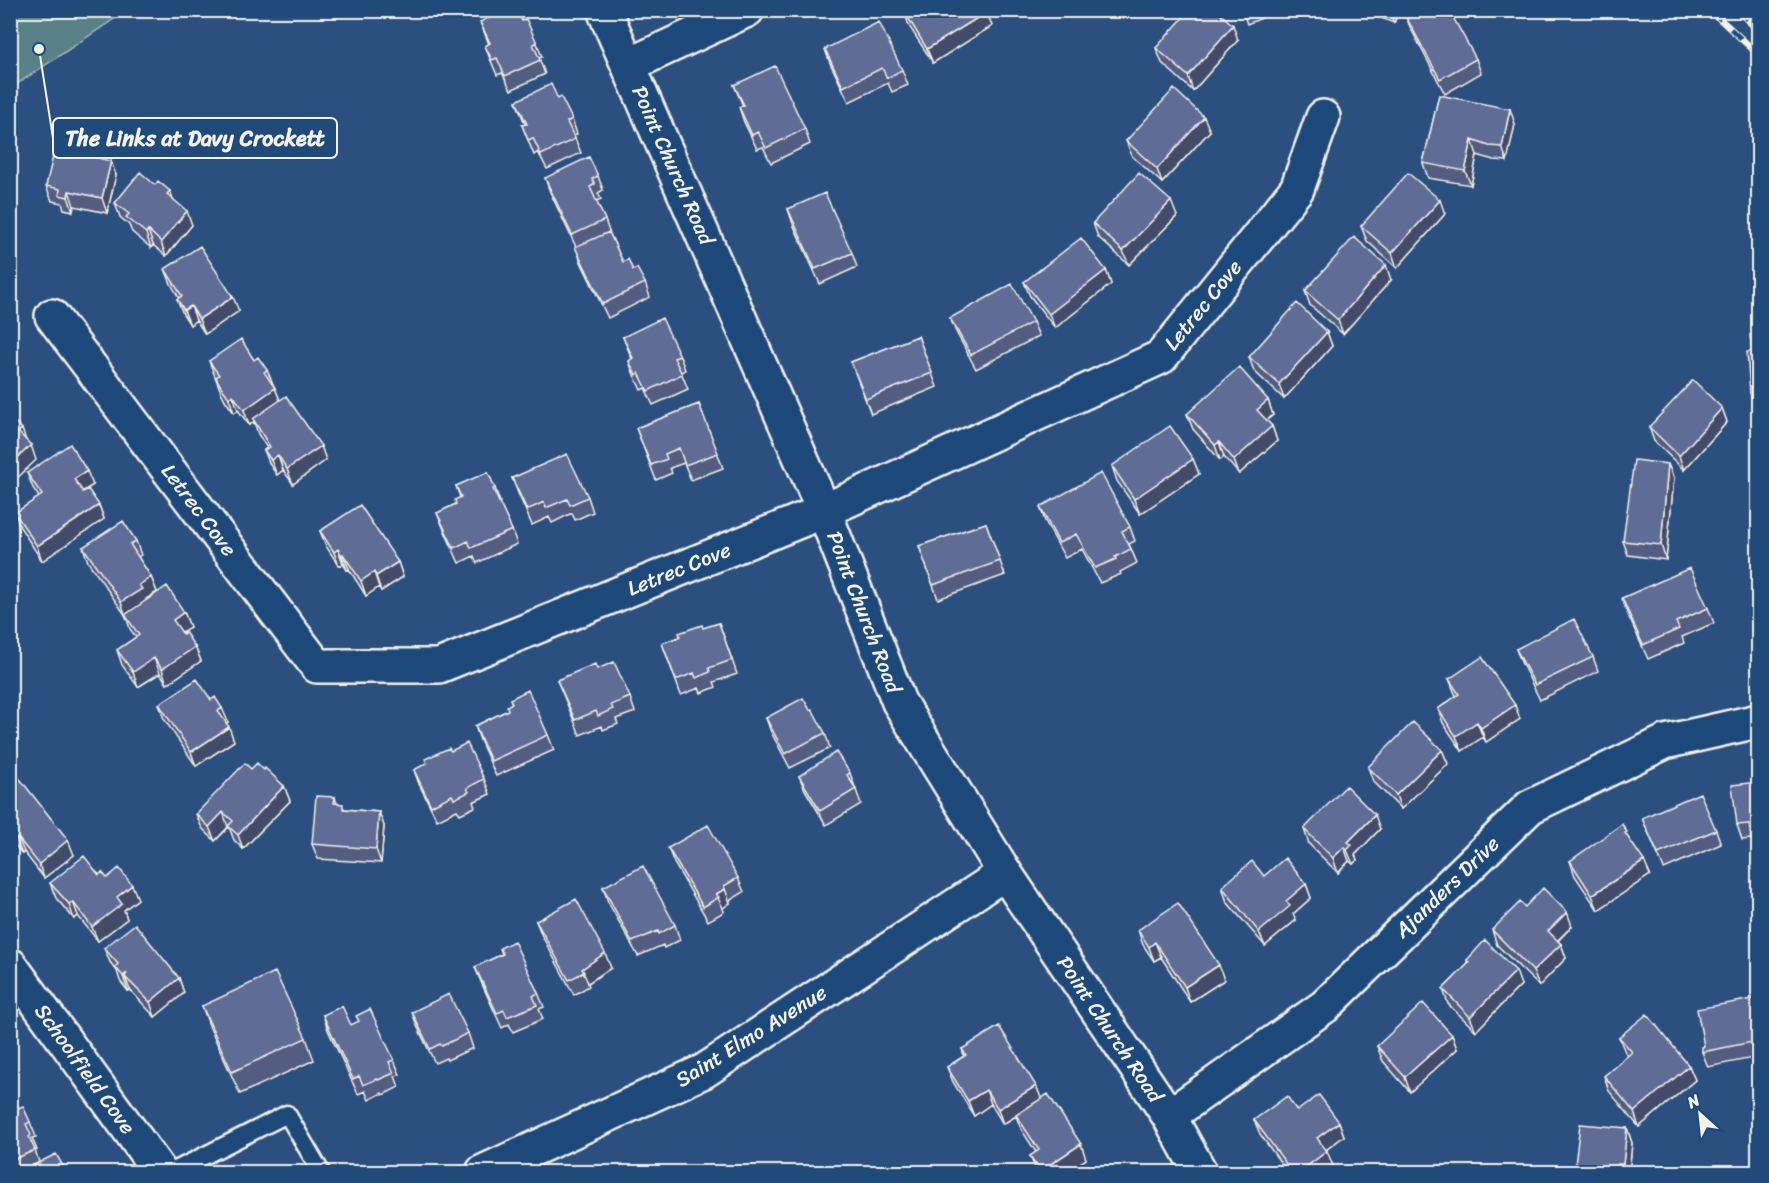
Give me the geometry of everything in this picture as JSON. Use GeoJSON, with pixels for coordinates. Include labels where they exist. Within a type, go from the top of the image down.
{"type":"FeatureCollection","features":[{"type":"Feature","properties":{"kind":"street","name":"Point Church Road"},"geometry":{"type":"LineString","coordinates":[[604,10],[824,511],[899,702],[1005,873],[1169,1116],[1200,1173]]}},
{"type":"Feature","properties":{"kind":"street"},"geometry":{"type":"LineString","coordinates":[[629,65],[747,10]]}},
{"type":"Feature","properties":{"kind":"street","name":"Letrec Cove"},"geometry":{"type":"LineString","coordinates":[[52,315],[317,666],[439,666],[824,511],[1161,357],[1297,189],[1323,117]]}},
{"type":"Feature","properties":{"kind":"street","name":"Ajanders Drive"},"geometry":{"type":"LineString","coordinates":[[1169,1116],[1325,1005],[1530,807],[1665,742],[1758,721]]}},
{"type":"Feature","properties":{"kind":"street","name":"Saint Elmo Avenue"},"geometry":{"type":"LineString","coordinates":[[483,1173],[704,1071],[1005,873]]}},
{"type":"Feature","properties":{"kind":"street","name":"Schoolfield Cove"},"geometry":{"type":"LineString","coordinates":[[10,965],[160,1173]]}},
{"type":"Feature","properties":{"kind":"lane"},"geometry":{"type":"LineString","coordinates":[[172,1173],[287,1114],[321,1173]]}},
{"type":"Feature","properties":{"kind":"green space"},"geometry":{"type":"Polygon","coordinates":[[[11,10],[126,10],[126,11],[11,88],[11,10]]]}},
{"type":"Feature","properties":{"kind":"building"},"geometry":{"type":"Polygon","coordinates":[[[505,10],[517,10],[522,21],[526,19],[537,43],[533,44],[540,60],[505,76],[497,58],[492,60],[485,46],[490,43],[480,22],[505,10]]]}},
{"type":"Feature","properties":{"kind":"building"},"geometry":{"type":"Polygon","coordinates":[[[905,10],[986,10],[987,12],[927,49],[905,10]]]}},
{"type":"Feature","properties":{"kind":"building"},"geometry":{"type":"Polygon","coordinates":[[[1190,10],[1216,10],[1233,25],[1188,76],[1156,48],[1190,10]]]}},
{"type":"Feature","properties":{"kind":"building"},"geometry":{"type":"Polygon","coordinates":[[[1413,10],[1449,10],[1476,59],[1440,79],[1405,15],[1413,10]]]}},
{"type":"Feature","properties":{"kind":"building"},"geometry":{"type":"Polygon","coordinates":[[[879,22],[902,70],[887,78],[882,68],[843,87],[825,49],[879,22]]]}},
{"type":"Feature","properties":{"kind":"building"},"geometry":{"type":"Polygon","coordinates":[[[775,66],[805,129],[766,148],[758,132],[752,135],[739,107],[744,105],[734,85],[775,66]]]}},
{"type":"Feature","properties":{"kind":"building"},"geometry":{"type":"Polygon","coordinates":[[[551,84],[558,99],[561,97],[572,119],[567,122],[575,139],[541,155],[533,138],[528,140],[522,125],[527,124],[516,101],[551,84]]]}},
{"type":"Feature","properties":{"kind":"building"},"geometry":{"type":"Polygon","coordinates":[[[1174,89],[1204,117],[1157,169],[1126,141],[1174,89]]]}},
{"type":"Feature","properties":{"kind":"building"},"geometry":{"type":"Polygon","coordinates":[[[1439,95],[1510,109],[1502,147],[1489,146],[1472,140],[1465,171],[1423,163],[1439,95]]]}},
{"type":"Feature","properties":{"kind":"building"},"geometry":{"type":"Polygon","coordinates":[[[55,148],[111,161],[102,198],[69,191],[68,197],[59,195],[60,189],[46,186],[55,148]]]}},
{"type":"Feature","properties":{"kind":"building"},"geometry":{"type":"Polygon","coordinates":[[[589,157],[598,176],[592,179],[595,184],[590,187],[605,220],[572,235],[545,178],[589,157]]]}},
{"type":"Feature","properties":{"kind":"building"},"geometry":{"type":"Polygon","coordinates":[[[140,172],[155,185],[158,181],[170,191],[167,194],[187,211],[161,242],[148,230],[146,233],[126,217],[129,214],[115,203],[140,172]]]}},
{"type":"Feature","properties":{"kind":"building"},"geometry":{"type":"Polygon","coordinates":[[[1139,173],[1171,201],[1123,251],[1093,223],[1139,173]]]}},
{"type":"Feature","properties":{"kind":"building"},"geometry":{"type":"Polygon","coordinates":[[[1408,173],[1440,200],[1392,253],[1361,226],[1408,173]]]}},
{"type":"Feature","properties":{"kind":"building"},"geometry":{"type":"Polygon","coordinates":[[[825,193],[852,253],[815,269],[788,209],[825,193]]]}},
{"type":"Feature","properties":{"kind":"building"},"geometry":{"type":"Polygon","coordinates":[[[609,232],[623,262],[628,259],[633,270],[637,268],[645,283],[603,304],[575,247],[609,232]]]}},
{"type":"Feature","properties":{"kind":"building"},"geometry":{"type":"Polygon","coordinates":[[[1354,237],[1386,265],[1338,320],[1305,291],[1354,237]]]}},
{"type":"Feature","properties":{"kind":"building"},"geometry":{"type":"Polygon","coordinates":[[[1081,238],[1106,270],[1049,314],[1024,282],[1081,238]]]}},
{"type":"Feature","properties":{"kind":"building"},"geometry":{"type":"Polygon","coordinates":[[[200,246],[233,297],[199,319],[191,306],[184,310],[177,299],[182,296],[165,269],[200,246]]]}},
{"type":"Feature","properties":{"kind":"building"},"geometry":{"type":"Polygon","coordinates":[[[1012,284],[1033,322],[971,355],[950,318],[1012,284]]]}},
{"type":"Feature","properties":{"kind":"building"},"geometry":{"type":"Polygon","coordinates":[[[1297,303],[1327,332],[1279,384],[1249,357],[1297,303]]]}},
{"type":"Feature","properties":{"kind":"building"},"geometry":{"type":"Polygon","coordinates":[[[662,318],[680,356],[674,358],[682,374],[648,391],[639,373],[636,375],[629,361],[633,358],[623,337],[662,318]]]}},
{"type":"Feature","properties":{"kind":"building"},"geometry":{"type":"Polygon","coordinates":[[[1758,334],[1758,392],[1750,393],[1747,352],[1752,351],[1750,335],[1758,334]]]}},
{"type":"Feature","properties":{"kind":"building"},"geometry":{"type":"Polygon","coordinates":[[[918,336],[932,373],[866,399],[851,362],[918,336]]]}},
{"type":"Feature","properties":{"kind":"building"},"geometry":{"type":"Polygon","coordinates":[[[241,339],[254,360],[258,357],[267,370],[264,372],[275,388],[244,410],[233,395],[229,398],[216,377],[219,375],[209,361],[241,339]]]}},
{"type":"Feature","properties":{"kind":"building"},"geometry":{"type":"Polygon","coordinates":[[[1239,367],[1268,400],[1257,410],[1272,426],[1234,460],[1219,442],[1215,445],[1187,414],[1239,367]]]}},
{"type":"Feature","properties":{"kind":"building"},"geometry":{"type":"Polygon","coordinates":[[[1693,380],[1722,408],[1679,456],[1649,427],[1693,380]]]}},
{"type":"Feature","properties":{"kind":"building"},"geometry":{"type":"Polygon","coordinates":[[[286,396],[321,446],[287,469],[278,455],[271,460],[264,450],[270,447],[253,419],[286,396]]]}},
{"type":"Feature","properties":{"kind":"building"},"geometry":{"type":"Polygon","coordinates":[[[699,404],[718,453],[685,465],[679,448],[665,454],[667,459],[651,465],[636,428],[699,404]]]}},
{"type":"Feature","properties":{"kind":"building"},"geometry":{"type":"Polygon","coordinates":[[[10,417],[22,429],[18,432],[31,445],[10,465],[10,417]]]}},
{"type":"Feature","properties":{"kind":"building"},"geometry":{"type":"Polygon","coordinates":[[[1170,426],[1193,459],[1134,499],[1112,466],[1170,426]]]}},
{"type":"Feature","properties":{"kind":"building"},"geometry":{"type":"Polygon","coordinates":[[[70,444],[87,471],[74,479],[83,492],[88,489],[99,505],[37,546],[15,513],[42,495],[27,473],[70,444]]]}},
{"type":"Feature","properties":{"kind":"building"},"geometry":{"type":"Polygon","coordinates":[[[567,454],[588,497],[570,505],[567,499],[546,508],[544,502],[527,510],[512,478],[567,454]]]}},
{"type":"Feature","properties":{"kind":"building"},"geometry":{"type":"Polygon","coordinates":[[[1634,460],[1668,464],[1661,545],[1623,541],[1634,460]]]}},
{"type":"Feature","properties":{"kind":"building"},"geometry":{"type":"Polygon","coordinates":[[[488,472],[495,488],[493,489],[512,530],[471,548],[468,541],[454,548],[437,513],[456,504],[455,500],[461,497],[456,486],[488,472]]]}},
{"type":"Feature","properties":{"kind":"building"},"geometry":{"type":"Polygon","coordinates":[[[1101,473],[1130,527],[1122,531],[1131,549],[1115,557],[1116,559],[1095,568],[1076,534],[1059,543],[1040,507],[1101,473]]]}},
{"type":"Feature","properties":{"kind":"building"},"geometry":{"type":"Polygon","coordinates":[[[360,505],[398,562],[376,576],[374,572],[361,581],[343,554],[342,556],[338,549],[334,552],[320,531],[360,505]]]}},
{"type":"Feature","properties":{"kind":"building"},"geometry":{"type":"Polygon","coordinates":[[[123,521],[136,541],[130,544],[151,577],[139,585],[142,589],[121,602],[83,547],[123,521]]]}},
{"type":"Feature","properties":{"kind":"building"},"geometry":{"type":"Polygon","coordinates":[[[986,523],[1000,561],[933,585],[919,546],[986,523]]]}},
{"type":"Feature","properties":{"kind":"building"},"geometry":{"type":"Polygon","coordinates":[[[1690,568],[1708,608],[1676,622],[1679,629],[1643,645],[1622,598],[1690,568]]]}},
{"type":"Feature","properties":{"kind":"building"},"geometry":{"type":"Polygon","coordinates":[[[167,586],[184,612],[173,620],[195,647],[162,669],[154,658],[133,672],[117,650],[139,635],[125,615],[167,586]]]}},
{"type":"Feature","properties":{"kind":"building"},"geometry":{"type":"Polygon","coordinates":[[[1574,619],[1593,657],[1535,685],[1516,649],[1574,619]]]}},
{"type":"Feature","properties":{"kind":"building"},"geometry":{"type":"Polygon","coordinates":[[[719,623],[732,660],[709,668],[710,672],[696,678],[694,673],[676,680],[662,643],[680,637],[679,633],[702,625],[703,628],[719,623]]]}},
{"type":"Feature","properties":{"kind":"building"},"geometry":{"type":"Polygon","coordinates":[[[1482,657],[1515,705],[1481,728],[1477,722],[1456,736],[1438,709],[1459,694],[1449,679],[1482,657]]]}},
{"type":"Feature","properties":{"kind":"building"},"geometry":{"type":"Polygon","coordinates":[[[614,662],[630,697],[611,705],[613,709],[598,716],[596,711],[575,720],[557,680],[595,664],[597,669],[614,662]]]}},
{"type":"Feature","properties":{"kind":"building"},"geometry":{"type":"Polygon","coordinates":[[[197,679],[211,700],[215,697],[222,708],[218,711],[229,727],[191,752],[159,704],[197,679]]]}},
{"type":"Feature","properties":{"kind":"building"},"geometry":{"type":"Polygon","coordinates":[[[528,690],[548,735],[491,761],[475,726],[508,710],[507,706],[512,703],[510,699],[528,690]]]}},
{"type":"Feature","properties":{"kind":"building"},"geometry":{"type":"Polygon","coordinates":[[[803,698],[825,733],[785,754],[766,718],[803,698]]]}},
{"type":"Feature","properties":{"kind":"building"},"geometry":{"type":"Polygon","coordinates":[[[1413,722],[1442,750],[1396,795],[1368,767],[1413,722]]]}},
{"type":"Feature","properties":{"kind":"building"},"geometry":{"type":"Polygon","coordinates":[[[467,743],[484,779],[467,788],[469,792],[454,799],[452,795],[431,806],[414,770],[427,763],[425,759],[467,743]]]}},
{"type":"Feature","properties":{"kind":"building"},"geometry":{"type":"Polygon","coordinates":[[[836,752],[850,773],[847,775],[856,789],[820,811],[799,776],[836,752]]]}},
{"type":"Feature","properties":{"kind":"building"},"geometry":{"type":"Polygon","coordinates":[[[245,763],[251,769],[257,763],[284,786],[238,835],[228,826],[233,821],[223,812],[209,827],[196,814],[245,763]]]}},
{"type":"Feature","properties":{"kind":"building"},"geometry":{"type":"Polygon","coordinates":[[[16,774],[68,840],[39,864],[18,838],[16,839],[10,832],[10,778],[16,774]]]}},
{"type":"Feature","properties":{"kind":"building"},"geometry":{"type":"Polygon","coordinates":[[[1758,782],[1758,837],[1751,838],[1749,824],[1737,825],[1732,785],[1758,782]]]}},
{"type":"Feature","properties":{"kind":"building"},"geometry":{"type":"Polygon","coordinates":[[[1346,786],[1375,815],[1348,842],[1352,845],[1347,850],[1344,847],[1333,858],[1304,829],[1346,786]]]}},
{"type":"Feature","properties":{"kind":"building"},"geometry":{"type":"Polygon","coordinates":[[[1700,793],[1716,830],[1658,854],[1642,818],[1700,793]]]}},
{"type":"Feature","properties":{"kind":"building"},"geometry":{"type":"Polygon","coordinates":[[[316,796],[335,797],[334,803],[343,804],[343,809],[379,812],[376,849],[312,844],[316,796]]]}},
{"type":"Feature","properties":{"kind":"building"},"geometry":{"type":"Polygon","coordinates":[[[1622,824],[1627,832],[1625,833],[1644,861],[1592,895],[1570,861],[1622,824]]]}},
{"type":"Feature","properties":{"kind":"building"},"geometry":{"type":"Polygon","coordinates":[[[708,825],[738,878],[724,886],[725,889],[716,894],[719,897],[703,907],[668,848],[708,825]]]}},
{"type":"Feature","properties":{"kind":"building"},"geometry":{"type":"Polygon","coordinates":[[[84,856],[99,875],[102,872],[107,878],[119,868],[132,885],[117,897],[122,904],[92,927],[73,902],[69,904],[50,883],[84,856]]]}},
{"type":"Feature","properties":{"kind":"building"},"geometry":{"type":"Polygon","coordinates":[[[1285,858],[1306,884],[1286,901],[1290,906],[1259,932],[1222,887],[1252,861],[1264,876],[1285,858]]]}},
{"type":"Feature","properties":{"kind":"building"},"geometry":{"type":"Polygon","coordinates":[[[643,866],[675,925],[659,934],[658,931],[632,942],[603,887],[643,866]]]}},
{"type":"Feature","properties":{"kind":"building"},"geometry":{"type":"Polygon","coordinates":[[[1543,888],[1567,912],[1548,931],[1561,944],[1533,971],[1492,930],[1520,902],[1525,907],[1543,888]]]}},
{"type":"Feature","properties":{"kind":"building"},"geometry":{"type":"Polygon","coordinates":[[[576,899],[605,953],[582,969],[584,972],[569,980],[536,921],[576,899]]]}},
{"type":"Feature","properties":{"kind":"building"},"geometry":{"type":"Polygon","coordinates":[[[1178,903],[1219,965],[1185,987],[1155,942],[1149,947],[1138,930],[1178,903]]]}},
{"type":"Feature","properties":{"kind":"building"},"geometry":{"type":"Polygon","coordinates":[[[135,924],[179,978],[150,1002],[125,977],[127,973],[123,976],[115,967],[118,964],[104,948],[135,924]]]}},
{"type":"Feature","properties":{"kind":"building"},"geometry":{"type":"Polygon","coordinates":[[[1485,940],[1516,971],[1470,1017],[1443,989],[1469,963],[1467,960],[1485,940]]]}},
{"type":"Feature","properties":{"kind":"building"},"geometry":{"type":"Polygon","coordinates":[[[514,941],[538,993],[533,996],[537,1005],[507,1017],[504,1010],[497,1013],[475,967],[503,954],[500,948],[514,941]]]}},
{"type":"Feature","properties":{"kind":"building"},"geometry":{"type":"Polygon","coordinates":[[[275,972],[306,1038],[232,1072],[202,1006],[275,972]]]}},
{"type":"Feature","properties":{"kind":"building"},"geometry":{"type":"Polygon","coordinates":[[[449,994],[468,1033],[442,1046],[440,1044],[430,1049],[412,1012],[449,994]]]}},
{"type":"Feature","properties":{"kind":"building"},"geometry":{"type":"Polygon","coordinates":[[[1758,998],[1758,1041],[1702,1052],[1704,1046],[1697,1009],[1758,998]]]}},
{"type":"Feature","properties":{"kind":"building"},"geometry":{"type":"Polygon","coordinates":[[[1423,1003],[1452,1035],[1405,1077],[1377,1046],[1423,1003]]]}},
{"type":"Feature","properties":{"kind":"building"},"geometry":{"type":"Polygon","coordinates":[[[342,1006],[351,1025],[359,1021],[356,1016],[370,1009],[394,1060],[389,1062],[394,1073],[363,1085],[359,1076],[353,1079],[323,1015],[342,1006]]]}},
{"type":"Feature","properties":{"kind":"building"},"geometry":{"type":"Polygon","coordinates":[[[1647,1014],[1689,1066],[1634,1112],[1604,1076],[1632,1052],[1619,1037],[1647,1014]]]}},
{"type":"Feature","properties":{"kind":"building"},"geometry":{"type":"Polygon","coordinates":[[[999,1026],[1036,1086],[998,1109],[986,1090],[968,1101],[947,1067],[966,1055],[962,1049],[999,1026]]]}},
{"type":"Feature","properties":{"kind":"building"},"geometry":{"type":"Polygon","coordinates":[[[1048,1094],[1081,1144],[1040,1171],[1030,1156],[1039,1150],[1016,1115],[1048,1094]]]}},
{"type":"Feature","properties":{"kind":"building"},"geometry":{"type":"Polygon","coordinates":[[[1319,1095],[1339,1122],[1317,1138],[1327,1151],[1298,1173],[1293,1173],[1254,1120],[1287,1096],[1297,1111],[1319,1095]]]}},
{"type":"Feature","properties":{"kind":"building"},"geometry":{"type":"Polygon","coordinates":[[[23,1106],[30,1122],[26,1124],[35,1150],[10,1161],[10,1111],[23,1106]]]}},
{"type":"Feature","properties":{"kind":"building"},"geometry":{"type":"Polygon","coordinates":[[[1580,1124],[1627,1128],[1623,1164],[1618,1164],[1616,1173],[1574,1173],[1580,1124]]]}},
{"type":"Feature","properties":{"kind":"building"},"geometry":{"type":"Polygon","coordinates":[[[56,1154],[67,1173],[25,1173],[24,1170],[56,1154]]]}},
{"type":"Feature","properties":{"kind":"building"},"geometry":{"type":"Polygon","coordinates":[[[1097,1165],[1102,1173],[1085,1173],[1097,1165]]]}},
{"type":"Feature","properties":{"kind":"railway"},"geometry":{"type":"LineString","coordinates":[[1710,10],[1758,54]]}},
{"type":"Feature","properties":{"kind":"railway"},"geometry":{"type":"LineString","coordinates":[[1737,10],[1758,30]]}},
{"type":"Feature","properties":{"kind":"place","name":"The Links at Davy Crockett"},"geometry":{"type":"Point","coordinates":[39,49]}}]}
